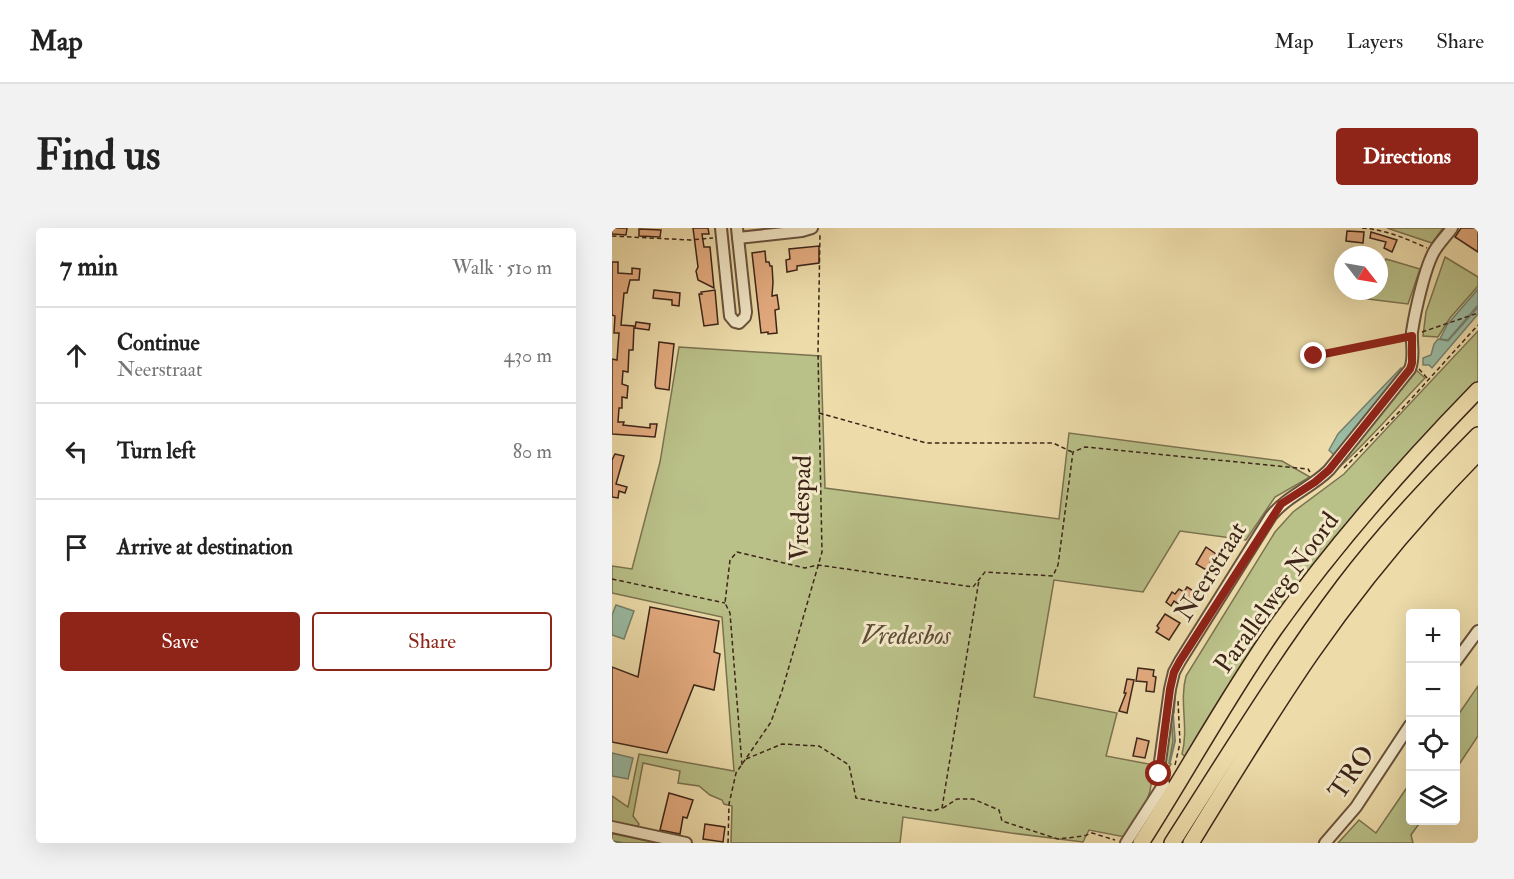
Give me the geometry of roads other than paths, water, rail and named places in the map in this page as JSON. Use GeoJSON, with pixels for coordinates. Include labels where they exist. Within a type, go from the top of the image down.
{"type":"FeatureCollection","features":[{"type":"Feature","properties":{"kind":"highway","name":"Parallelweg Noord"},"geometry":{"type":"LineString","coordinates":[[1141,843],[1236,688],[1309,582],[1353,525],[1478,390]]}},
{"type":"Feature","properties":{"kind":"highway","name":"Parallelweg Noord"},"geometry":{"type":"LineString","coordinates":[[1149,843],[1247,686],[1322,578],[1402,480],[1478,400]]}},
{"type":"Feature","properties":{"kind":"highway"},"geometry":{"type":"LineString","coordinates":[[1172,843],[1283,671],[1346,583],[1400,516],[1478,435]]}},
{"type":"Feature","properties":{"kind":"highway"},"geometry":{"type":"LineString","coordinates":[[1191,843],[1282,697],[1340,614],[1393,547],[1478,453]]}},
{"type":"Feature","properties":{"kind":"street"},"geometry":{"type":"LineString","coordinates":[[721,233],[730,316],[735,322],[739,322],[745,317],[746,312],[737,233],[802,231],[812,228]]}},
{"type":"Feature","properties":{"kind":"street","name":"Neerstraat"},"geometry":{"type":"LineString","coordinates":[[1125,843],[1164,784],[1159,769],[1174,672],[1281,504],[1329,470],[1400,382],[1412,363],[1414,315],[1434,251],[1452,228]]}},
{"type":"Feature","properties":{"kind":"street"},"geometry":{"type":"LineString","coordinates":[[1460,654],[1478,631]]}},
{"type":"Feature","properties":{"kind":"street","name":"TRO"},"geometry":{"type":"LineString","coordinates":[[1325,843],[1356,807],[1406,731]]}},
{"type":"Feature","properties":{"kind":"street"},"geometry":{"type":"LineString","coordinates":[[612,826],[686,843]]}},
{"type":"Feature","properties":{"kind":"waterway"},"geometry":{"type":"LineString","coordinates":[[1170,762],[1175,741],[1173,714]]}},
{"type":"Feature","properties":{"kind":"waterway"},"geometry":{"type":"LineString","coordinates":[[612,841],[623,843]]}},
{"type":"Feature","properties":{"kind":"park label","name":"Vredesbos"},"geometry":{"type":"Point","coordinates":[906,635]}}]}
